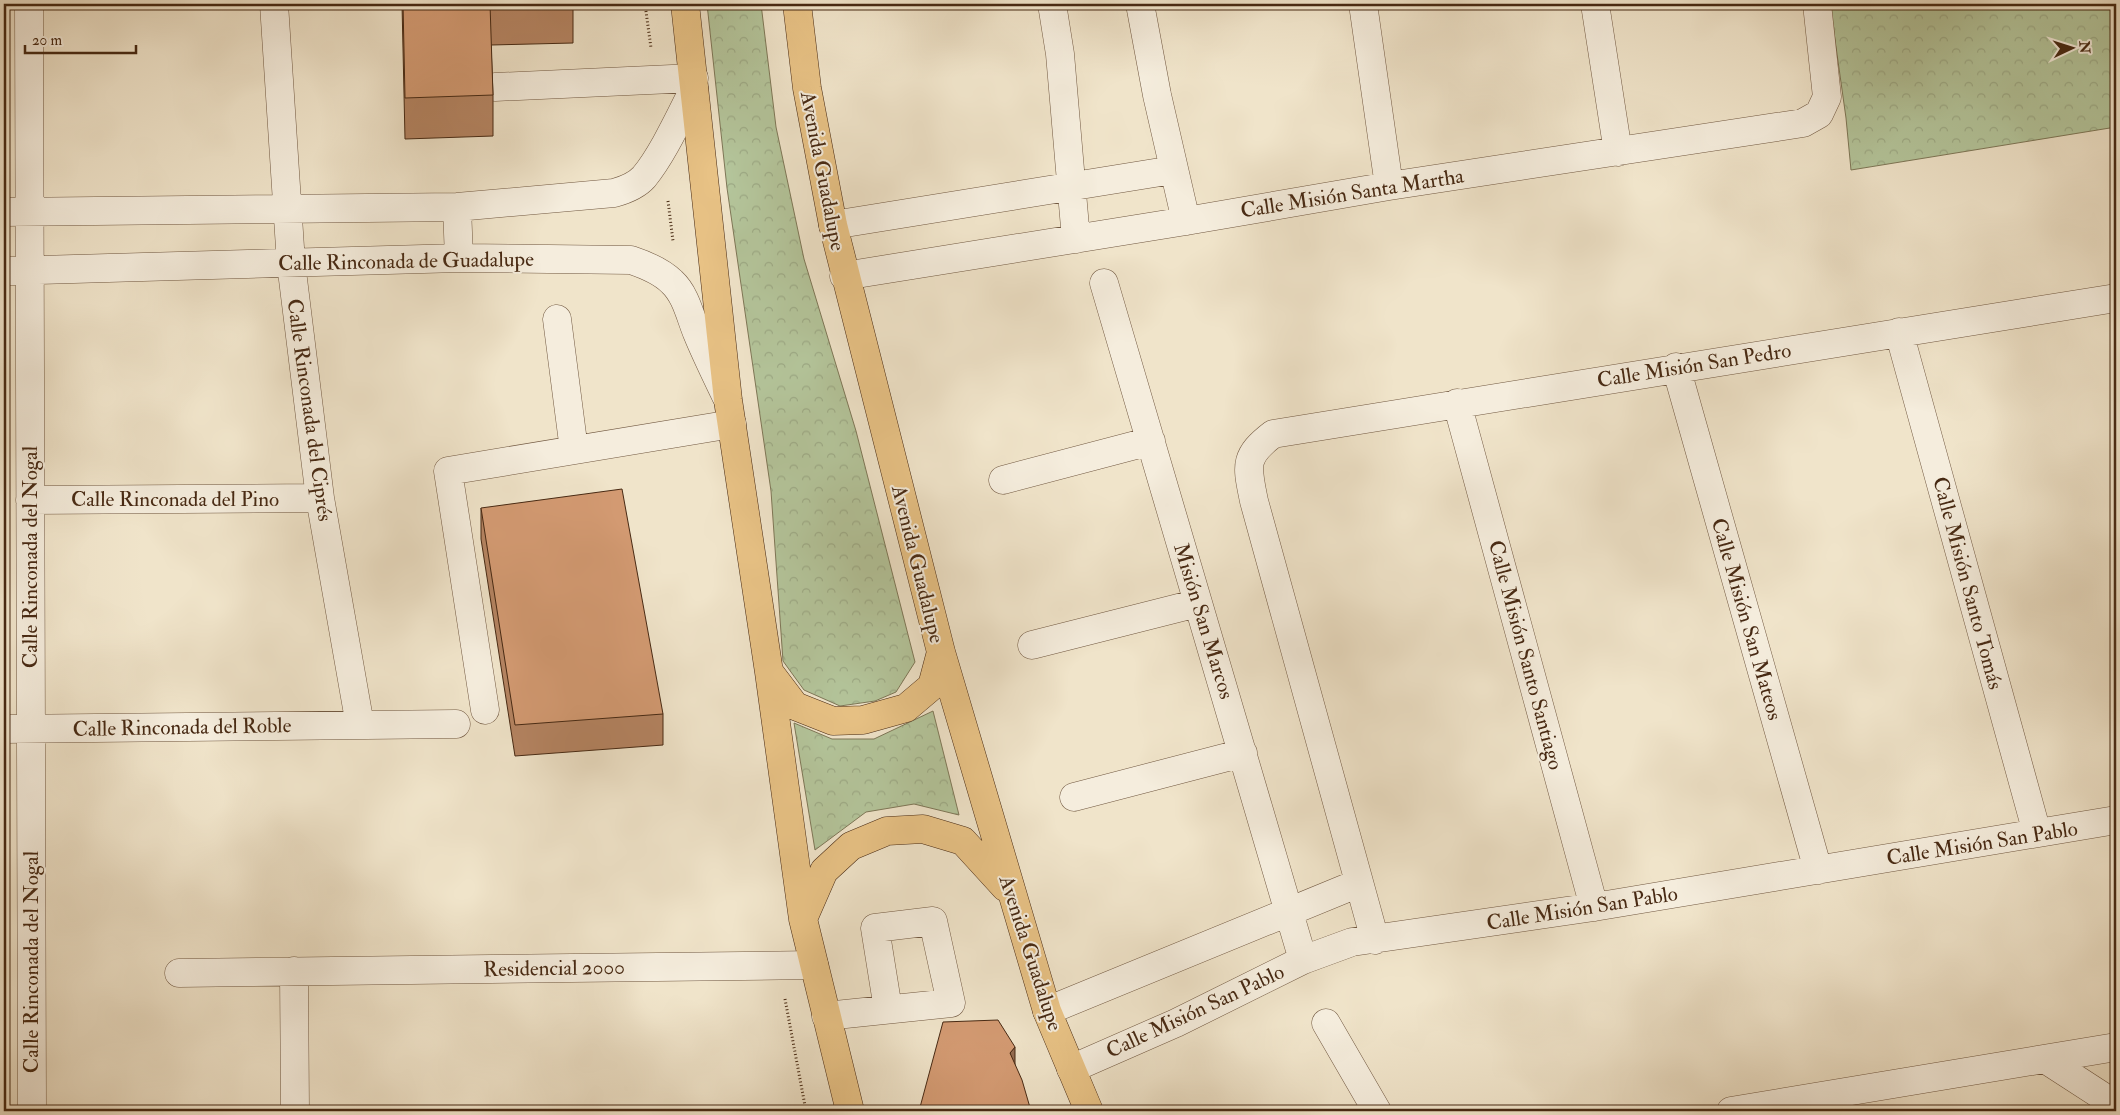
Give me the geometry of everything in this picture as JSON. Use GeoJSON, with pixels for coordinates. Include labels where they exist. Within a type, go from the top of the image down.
{"type":"FeatureCollection","features":[{"type":"Feature","properties":{"kind":"main road"},"geometry":{"type":"LineString","coordinates":[[686,4],[730,412],[769,672],[803,919],[850,1111]]}},
{"type":"Feature","properties":{"kind":"main road","name":"Avenida Guadalupe"},"geometry":{"type":"LineString","coordinates":[[797,4],[807,88],[844,276],[940,652],[1047,1011],[1089,1111]]}},
{"type":"Feature","properties":{"kind":"main road"},"geometry":{"type":"LineString","coordinates":[[769,672],[795,706],[833,721],[863,720],[906,708],[932,686],[940,652]]}},
{"type":"Feature","properties":{"kind":"main road"},"geometry":{"type":"LineString","coordinates":[[803,919],[824,870],[851,846],[887,831],[922,829],[963,841],[1010,891]]}},
{"type":"Feature","properties":{"kind":"street","name":"Calle Rinconada del Nogal"},"geometry":{"type":"LineString","coordinates":[[29,4],[17,212],[17,271],[30,500],[32,1111]]}},
{"type":"Feature","properties":{"kind":"street","name":"Calle Rinconada del Ciprés"},"geometry":{"type":"LineString","coordinates":[[274,4],[291,263],[320,498],[360,725]]}},
{"type":"Feature","properties":{"kind":"street"},"geometry":{"type":"LineString","coordinates":[[1052,4],[1060,54],[1076,239]]}},
{"type":"Feature","properties":{"kind":"street"},"geometry":{"type":"LineString","coordinates":[[1140,4],[1157,96],[1186,221]]}},
{"type":"Feature","properties":{"kind":"street"},"geometry":{"type":"LineString","coordinates":[[1363,4],[1389,186]]}},
{"type":"Feature","properties":{"kind":"street"},"geometry":{"type":"LineString","coordinates":[[1595,4],[1618,152]]}},
{"type":"Feature","properties":{"kind":"street","name":"Calle Misión Santa Martha"},"geometry":{"type":"LineString","coordinates":[[844,276],[1389,186],[1803,123],[1819,114],[1827,97],[1827,77],[1817,4]]}},
{"type":"Feature","properties":{"kind":"street"},"geometry":{"type":"LineString","coordinates":[[17,212],[457,207],[614,194],[628,190],[643,178],[654,163],[694,83],[495,87]]}},
{"type":"Feature","properties":{"kind":"street"},"geometry":{"type":"LineString","coordinates":[[833,225],[1173,170]]}},
{"type":"Feature","properties":{"kind":"street"},"geometry":{"type":"LineString","coordinates":[[457,207],[459,258]]}},
{"type":"Feature","properties":{"kind":"street","name":"Calle Rinconada de Guadalupe"},"geometry":{"type":"LineString","coordinates":[[17,271],[459,258],[631,260],[645,265],[671,282],[681,294],[730,412]]}},
{"type":"Feature","properties":{"kind":"street","name":"Misión San Marcos"},"geometry":{"type":"LineString","coordinates":[[1104,283],[1303,960]]}},
{"type":"Feature","properties":{"kind":"street","name":"Calle Misión San Pedro"},"geometry":{"type":"LineString","coordinates":[[1359,883],[1254,501],[1247,470],[1256,447],[1273,434],[2116,298]]}},
{"type":"Feature","properties":{"kind":"street"},"geometry":{"type":"LineString","coordinates":[[558,319],[574,450]]}},
{"type":"Feature","properties":{"kind":"street","name":"Calle Misión Santo Tomás"},"geometry":{"type":"LineString","coordinates":[[1899,332],[2038,834]]}},
{"type":"Feature","properties":{"kind":"street","name":"Calle Misión San Mateos"},"geometry":{"type":"LineString","coordinates":[[1676,368],[1818,870]]}},
{"type":"Feature","properties":{"kind":"street","name":"Calle Misión Santo Santiago"},"geometry":{"type":"LineString","coordinates":[[1457,403],[1594,907]]}},
{"type":"Feature","properties":{"kind":"street"},"geometry":{"type":"LineString","coordinates":[[484,710],[448,471],[574,450],[730,412]]}},
{"type":"Feature","properties":{"kind":"street"},"geometry":{"type":"LineString","coordinates":[[1003,480],[1150,441]]}},
{"type":"Feature","properties":{"kind":"street","name":"Calle Rinconada del Pino"},"geometry":{"type":"LineString","coordinates":[[30,500],[320,498]]}},
{"type":"Feature","properties":{"kind":"street"},"geometry":{"type":"LineString","coordinates":[[1032,645],[1198,602]]}},
{"type":"Feature","properties":{"kind":"street","name":"Calle Rinconada del Roble"},"geometry":{"type":"LineString","coordinates":[[4,729],[456,724]]}},
{"type":"Feature","properties":{"kind":"street"},"geometry":{"type":"LineString","coordinates":[[1074,797],[1243,753]]}},
{"type":"Feature","properties":{"kind":"street","name":"Calle Misión San Pablo"},"geometry":{"type":"LineString","coordinates":[[1071,1069],[1176,1022],[1303,960],[1352,942],[1594,907],[2116,820]]}},
{"type":"Feature","properties":{"kind":"street"},"geometry":{"type":"LineString","coordinates":[[1047,1011],[1359,883],[1375,940]]}},
{"type":"Feature","properties":{"kind":"street","name":"Residencial 2000"},"geometry":{"type":"LineString","coordinates":[[179,973],[814,964]]}},
{"type":"Feature","properties":{"kind":"street"},"geometry":{"type":"LineString","coordinates":[[294,971],[294,1111]]}},
{"type":"Feature","properties":{"kind":"street"},"geometry":{"type":"LineString","coordinates":[[826,1016],[888,1009]]}},
{"type":"Feature","properties":{"kind":"street"},"geometry":{"type":"LineString","coordinates":[[1326,1022],[1377,1111]]}},
{"type":"Feature","properties":{"kind":"street"},"geometry":{"type":"LineString","coordinates":[[1732,1111],[1762,1109],[2116,1047]]}},
{"type":"Feature","properties":{"kind":"street"},"geometry":{"type":"LineString","coordinates":[[2044,1059],[2116,1105]]}},
{"type":"Feature","properties":{"kind":"green space"},"geometry":{"type":"Polygon","coordinates":[[[707,4],[761,4],[776,127],[804,259],[856,431],[915,662],[896,692],[875,701],[840,706],[804,690],[783,661],[771,491],[727,188],[707,4]]]}},
{"type":"Feature","properties":{"kind":"green space"},"geometry":{"type":"Polygon","coordinates":[[[1830,4],[2116,4],[2116,127],[1851,170],[1846,118],[1830,4]]]}},
{"type":"Feature","properties":{"kind":"green space"},"geometry":{"type":"Polygon","coordinates":[[[933,711],[959,815],[914,804],[866,812],[815,850],[794,723],[832,739],[874,739],[933,711]]]}},
{"type":"Feature","properties":{"kind":"building"},"geometry":{"type":"Polygon","coordinates":[[[403,4],[490,4],[493,95],[405,98],[403,4]]]}},
{"type":"Feature","properties":{"kind":"building"},"geometry":{"type":"Polygon","coordinates":[[[622,489],[663,714],[515,725],[481,508],[622,489]]]}},
{"type":"Feature","properties":{"kind":"building"},"geometry":{"type":"Polygon","coordinates":[[[998,1020],[1015,1047],[1010,1053],[1022,1080],[1031,1111],[919,1111],[943,1022],[998,1020]]]}}]}
